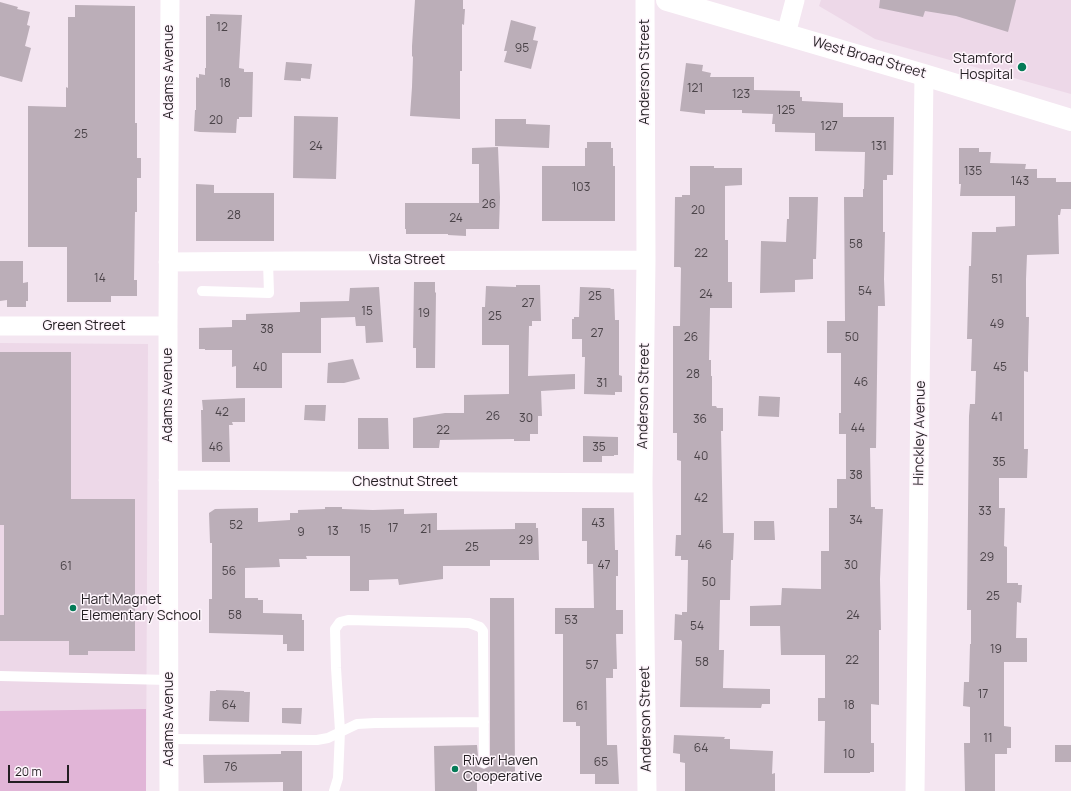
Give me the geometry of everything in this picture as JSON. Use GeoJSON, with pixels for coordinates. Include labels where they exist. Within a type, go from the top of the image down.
{"type":"FeatureCollection","features":[{"type":"Feature","properties":{"kind":"main road","name":"West Broad Street"},"geometry":{"type":"LineString","coordinates":[[667,0],[786,34],[1071,120]]}},
{"type":"Feature","properties":{"kind":"street","name":"Adams Avenue"},"geometry":{"type":"LineString","coordinates":[[169,791],[168,262],[170,0]]}},
{"type":"Feature","properties":{"kind":"street","name":"Anderson Street"},"geometry":{"type":"LineString","coordinates":[[645,0],[646,260],[643,483],[647,791]]}},
{"type":"Feature","properties":{"kind":"street"},"geometry":{"type":"LineString","coordinates":[[786,34],[795,0]]}},
{"type":"Feature","properties":{"kind":"street","name":"Hinckley Avenue"},"geometry":{"type":"LineString","coordinates":[[915,791],[924,75]]}},
{"type":"Feature","properties":{"kind":"street","name":"Vista Street"},"geometry":{"type":"LineString","coordinates":[[168,262],[268,262],[294,260],[646,260]]}},
{"type":"Feature","properties":{"kind":"street","name":"Green Street"},"geometry":{"type":"LineString","coordinates":[[0,326],[168,326]]}},
{"type":"Feature","properties":{"kind":"street","name":"Chestnut Street"},"geometry":{"type":"LineString","coordinates":[[168,480],[643,483]]}},
{"type":"Feature","properties":{"kind":"lane"},"geometry":{"type":"LineString","coordinates":[[202,291],[269,293],[268,262]]}},
{"type":"Feature","properties":{"kind":"lane"},"geometry":{"type":"LineString","coordinates":[[334,791],[338,778],[340,731],[335,629],[340,622],[348,620],[469,623],[480,627],[483,637],[484,764]]}},
{"type":"Feature","properties":{"kind":"lane"},"geometry":{"type":"LineString","coordinates":[[0,676],[169,680]]}},
{"type":"Feature","properties":{"kind":"lane"},"geometry":{"type":"LineString","coordinates":[[169,739],[317,740],[328,738],[357,724],[484,722]]}},
{"type":"Feature","properties":{"kind":"shaded area","name":"Stamford Hospital"},"geometry":{"type":"Polygon","coordinates":[[[821,0],[1071,0],[1071,94],[875,39],[819,6],[821,0]]]}},
{"type":"Feature","properties":{"kind":"shaded area","name":"Hart Magnet Elementary School"},"geometry":{"type":"Polygon","coordinates":[[[0,343],[148,344],[146,791],[0,791],[0,343]]]}},
{"type":"Feature","properties":{"kind":"shaded area"},"geometry":{"type":"Polygon","coordinates":[[[146,709],[146,791],[0,791],[0,711],[146,709]]]}},
{"type":"Feature","properties":{"kind":"building"},"geometry":{"type":"Polygon","coordinates":[[[415,0],[463,0],[463,9],[465,9],[464,25],[462,24],[460,119],[410,116],[415,0]]]}},
{"type":"Feature","properties":{"kind":"building"},"geometry":{"type":"Polygon","coordinates":[[[880,0],[1016,0],[1008,32],[956,16],[925,11],[923,17],[879,8],[880,0]]]}},
{"type":"Feature","properties":{"kind":"building"},"geometry":{"type":"Polygon","coordinates":[[[0,2],[18,7],[17,9],[30,12],[27,25],[30,26],[25,46],[31,48],[22,82],[0,76],[0,2]]]}},
{"type":"Feature","properties":{"kind":"building"},"geometry":{"type":"Polygon","coordinates":[[[75,5],[135,6],[135,123],[137,123],[137,158],[141,158],[141,178],[137,178],[137,212],[135,212],[134,280],[137,280],[137,296],[111,296],[111,302],[67,302],[67,247],[28,247],[28,106],[66,107],[66,87],[68,88],[68,17],[75,17],[75,5]]]}},
{"type":"Feature","properties":{"kind":"building"},"geometry":{"type":"Polygon","coordinates":[[[210,14],[242,15],[239,68],[244,69],[244,72],[253,72],[252,117],[239,117],[239,119],[237,119],[236,133],[194,131],[196,110],[196,77],[199,78],[199,74],[205,75],[206,16],[210,16],[210,14]]]}},
{"type":"Feature","properties":{"kind":"building"},"geometry":{"type":"Polygon","coordinates":[[[511,20],[536,27],[533,40],[538,41],[531,69],[504,62],[507,51],[504,51],[511,20]]]}},
{"type":"Feature","properties":{"kind":"building"},"geometry":{"type":"Polygon","coordinates":[[[286,62],[312,64],[310,79],[301,78],[301,81],[284,80],[286,62]]]}},
{"type":"Feature","properties":{"kind":"building"},"geometry":{"type":"Polygon","coordinates":[[[686,63],[703,65],[702,71],[711,73],[710,77],[754,77],[754,90],[800,91],[802,101],[843,103],[843,117],[894,117],[893,175],[887,175],[887,180],[883,180],[885,306],[878,306],[876,448],[870,448],[871,507],[875,507],[875,509],[883,509],[880,579],[881,630],[879,630],[879,705],[871,704],[871,743],[874,743],[874,772],[824,773],[825,721],[818,721],[818,698],[825,698],[825,655],[781,655],[780,626],[750,626],[750,606],[781,605],[782,588],[821,589],[821,551],[829,551],[829,508],[837,508],[837,479],[846,479],[846,434],[839,434],[839,413],[841,413],[841,353],[827,353],[827,321],[845,321],[844,197],[863,197],[865,152],[815,151],[815,133],[775,132],[775,124],[772,124],[773,114],[742,113],[742,110],[705,110],[705,114],[680,111],[686,63]]]}},
{"type":"Feature","properties":{"kind":"building"},"geometry":{"type":"Polygon","coordinates":[[[294,116],[338,117],[336,179],[293,178],[294,116]]]}},
{"type":"Feature","properties":{"kind":"building"},"geometry":{"type":"Polygon","coordinates":[[[495,119],[526,119],[526,124],[550,125],[549,148],[495,146],[495,119]]]}},
{"type":"Feature","properties":{"kind":"building"},"geometry":{"type":"Polygon","coordinates":[[[587,142],[611,142],[611,148],[613,148],[613,166],[615,166],[615,221],[542,221],[542,166],[585,166],[585,148],[587,148],[587,142]]]}},
{"type":"Feature","properties":{"kind":"building"},"geometry":{"type":"Polygon","coordinates":[[[498,147],[500,197],[499,229],[466,229],[466,236],[448,234],[406,234],[405,203],[479,203],[479,164],[472,164],[472,148],[498,147]]]}},
{"type":"Feature","properties":{"kind":"building"},"geometry":{"type":"Polygon","coordinates":[[[959,148],[979,148],[979,152],[991,152],[990,163],[1026,164],[1025,169],[1037,169],[1037,178],[1056,178],[1056,182],[1071,182],[1071,209],[1061,209],[1060,215],[1058,215],[1059,254],[1027,255],[1026,317],[1029,317],[1028,372],[1024,371],[1024,449],[1028,449],[1027,478],[999,478],[999,508],[1005,508],[1004,546],[1007,547],[1007,583],[1018,583],[1018,585],[1022,585],[1021,603],[1017,602],[1016,638],[1027,638],[1027,662],[1004,662],[1004,726],[1011,727],[1011,748],[1007,748],[1007,754],[995,754],[995,791],[965,791],[964,743],[970,743],[970,707],[963,706],[964,682],[969,682],[971,644],[971,610],[967,610],[969,416],[970,404],[975,404],[976,371],[971,371],[972,339],[967,339],[969,266],[971,266],[972,232],[996,232],[996,227],[1015,226],[1015,196],[960,196],[961,184],[959,184],[959,148]]]}},
{"type":"Feature","properties":{"kind":"building"},"geometry":{"type":"Polygon","coordinates":[[[690,166],[742,168],[742,185],[725,186],[725,240],[728,240],[728,282],[732,282],[732,308],[710,308],[709,360],[711,360],[712,406],[723,408],[723,431],[721,431],[723,533],[734,533],[733,560],[731,560],[730,600],[720,600],[719,650],[724,650],[723,688],[770,689],[770,704],[762,704],[761,708],[680,707],[682,642],[681,640],[674,640],[675,614],[682,615],[682,612],[687,612],[688,560],[681,560],[681,556],[675,556],[676,535],[681,535],[681,461],[677,460],[677,433],[673,433],[673,326],[680,326],[681,268],[674,267],[675,197],[690,195],[690,166]]]}},
{"type":"Feature","properties":{"kind":"building"},"geometry":{"type":"Polygon","coordinates":[[[196,184],[214,185],[214,193],[274,193],[274,241],[196,241],[196,184]]]}},
{"type":"Feature","properties":{"kind":"building"},"geometry":{"type":"Polygon","coordinates":[[[789,197],[818,197],[816,259],[813,259],[813,279],[795,280],[795,292],[760,293],[761,241],[786,242],[787,219],[789,219],[789,197]]]}},
{"type":"Feature","properties":{"kind":"building"},"geometry":{"type":"Polygon","coordinates":[[[0,261],[23,261],[23,283],[28,282],[28,301],[26,301],[26,307],[7,307],[7,300],[0,301],[0,261]]]}},
{"type":"Feature","properties":{"kind":"building"},"geometry":{"type":"Polygon","coordinates":[[[414,282],[435,282],[435,368],[416,368],[416,348],[413,348],[414,282]]]}},
{"type":"Feature","properties":{"kind":"building"},"geometry":{"type":"Polygon","coordinates":[[[516,285],[540,285],[541,321],[532,321],[532,326],[529,326],[528,376],[575,374],[575,389],[541,391],[542,416],[538,416],[538,434],[530,434],[530,441],[514,441],[514,439],[440,440],[439,448],[413,448],[413,418],[445,413],[464,413],[464,395],[509,394],[509,345],[482,345],[482,307],[485,307],[486,286],[516,287],[516,285]]]}},
{"type":"Feature","properties":{"kind":"building"},"geometry":{"type":"Polygon","coordinates":[[[379,287],[383,342],[366,343],[365,326],[356,326],[355,317],[321,318],[321,353],[282,353],[282,388],[236,388],[236,366],[232,367],[232,350],[199,349],[199,328],[232,327],[232,320],[246,320],[246,314],[300,312],[300,302],[349,301],[350,288],[379,287]]]}},
{"type":"Feature","properties":{"kind":"building"},"geometry":{"type":"Polygon","coordinates":[[[580,287],[614,289],[615,320],[619,320],[619,375],[622,376],[622,392],[615,392],[615,395],[584,394],[585,357],[582,357],[582,339],[572,339],[572,319],[574,319],[574,317],[579,317],[580,287]]]}},
{"type":"Feature","properties":{"kind":"building"},"geometry":{"type":"Polygon","coordinates":[[[0,352],[71,352],[71,499],[135,499],[135,651],[88,651],[88,655],[69,655],[69,641],[0,641],[0,615],[4,615],[4,525],[0,525],[0,352]]]}},
{"type":"Feature","properties":{"kind":"building"},"geometry":{"type":"Polygon","coordinates":[[[353,359],[360,379],[344,383],[327,383],[328,363],[353,359]]]}},
{"type":"Feature","properties":{"kind":"building"},"geometry":{"type":"Polygon","coordinates":[[[759,396],[780,397],[779,417],[758,416],[759,396]]]}},
{"type":"Feature","properties":{"kind":"building"},"geometry":{"type":"Polygon","coordinates":[[[245,398],[245,422],[232,422],[233,425],[229,425],[230,462],[202,462],[202,400],[245,398]]]}},
{"type":"Feature","properties":{"kind":"building"},"geometry":{"type":"Polygon","coordinates":[[[305,405],[326,405],[325,421],[304,420],[305,405]]]}},
{"type":"Feature","properties":{"kind":"building"},"geometry":{"type":"Polygon","coordinates":[[[358,418],[388,418],[389,449],[358,449],[358,418]]]}},
{"type":"Feature","properties":{"kind":"building"},"geometry":{"type":"Polygon","coordinates":[[[583,436],[618,437],[618,455],[602,456],[602,462],[583,462],[583,436]]]}},
{"type":"Feature","properties":{"kind":"building"},"geometry":{"type":"Polygon","coordinates":[[[325,507],[373,510],[404,509],[404,514],[437,513],[437,530],[515,529],[515,523],[536,523],[536,528],[538,528],[539,560],[490,560],[490,566],[443,566],[443,579],[399,585],[398,579],[369,580],[369,591],[350,591],[350,556],[306,556],[307,559],[279,559],[280,567],[245,568],[245,598],[258,598],[258,600],[263,600],[263,613],[302,614],[302,620],[304,620],[304,651],[287,651],[287,644],[283,644],[283,635],[209,633],[209,599],[212,599],[212,543],[210,543],[209,513],[215,509],[258,508],[258,522],[290,520],[290,513],[298,513],[298,510],[325,509],[325,507]]]}},
{"type":"Feature","properties":{"kind":"building"},"geometry":{"type":"Polygon","coordinates":[[[582,508],[614,508],[615,550],[618,550],[616,610],[623,610],[623,634],[616,634],[617,669],[613,669],[613,678],[606,678],[607,745],[617,745],[619,784],[595,784],[595,774],[580,774],[580,726],[576,726],[576,722],[563,722],[563,634],[555,634],[555,608],[594,608],[593,564],[587,564],[587,541],[582,541],[582,508]]]}},
{"type":"Feature","properties":{"kind":"building"},"geometry":{"type":"Polygon","coordinates":[[[754,521],[774,521],[775,540],[754,540],[754,521]]]}},
{"type":"Feature","properties":{"kind":"building"},"geometry":{"type":"Polygon","coordinates":[[[490,598],[514,598],[515,778],[477,778],[477,791],[435,791],[434,746],[477,745],[479,767],[484,769],[490,766],[490,598]]]}},
{"type":"Feature","properties":{"kind":"building"},"geometry":{"type":"Polygon","coordinates":[[[210,691],[250,692],[249,722],[209,721],[210,691]]]}},
{"type":"Feature","properties":{"kind":"building"},"geometry":{"type":"Polygon","coordinates":[[[282,708],[302,708],[301,724],[282,723],[282,708]]]}},
{"type":"Feature","properties":{"kind":"building"},"geometry":{"type":"Polygon","coordinates":[[[674,735],[725,737],[724,739],[730,739],[730,749],[773,751],[772,774],[775,773],[775,791],[685,791],[685,763],[680,762],[680,754],[673,753],[674,735]]]}},
{"type":"Feature","properties":{"kind":"building"},"geometry":{"type":"Polygon","coordinates":[[[1055,745],[1071,745],[1071,762],[1055,762],[1055,745]]]}},
{"type":"Feature","properties":{"kind":"building"},"geometry":{"type":"Polygon","coordinates":[[[281,751],[302,751],[302,791],[283,791],[283,782],[204,783],[203,755],[281,754],[281,751]]]}},
{"type":"Feature","properties":{"kind":"place","name":"Stamford Hospital"},"geometry":{"type":"Point","coordinates":[1022,67]}},
{"type":"Feature","properties":{"kind":"place","name":"Hart Magnet Elementary School"},"geometry":{"type":"Point","coordinates":[73,608]}},
{"type":"Feature","properties":{"kind":"place","name":"River Haven Cooperative"},"geometry":{"type":"Point","coordinates":[455,769]}}]}
